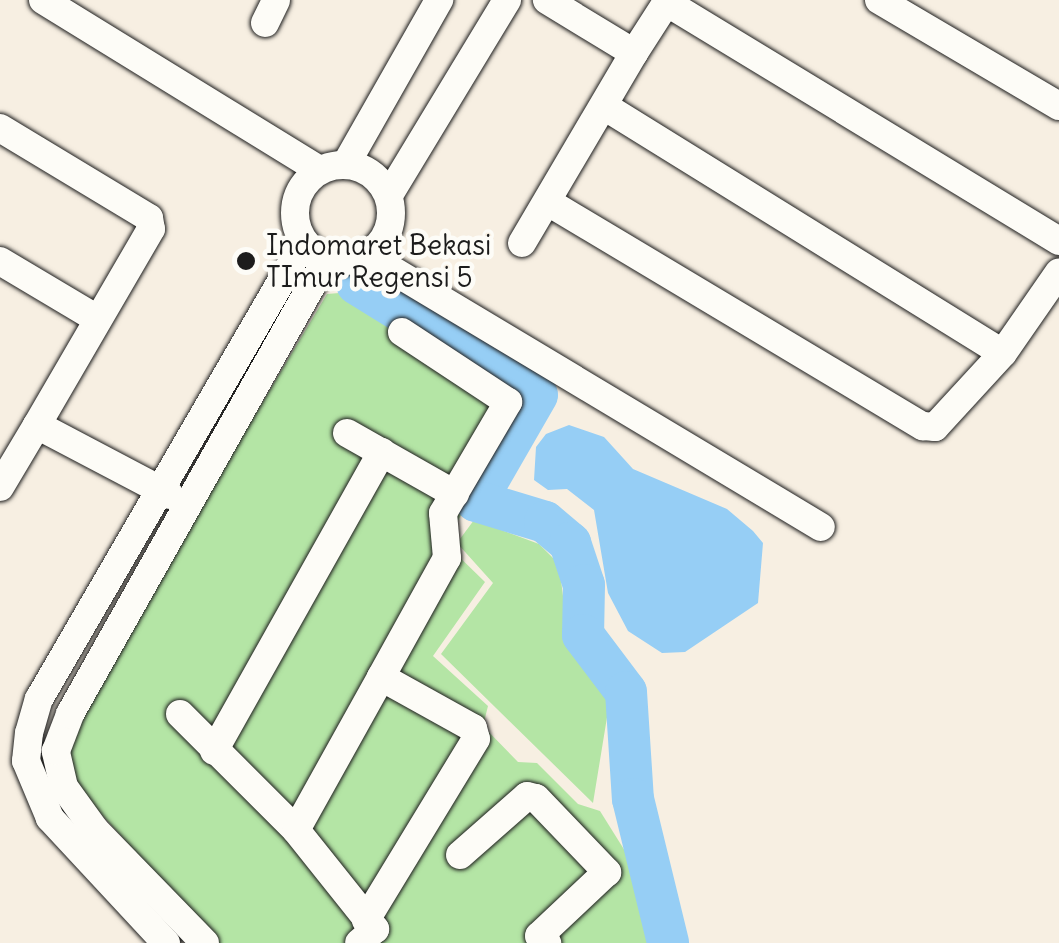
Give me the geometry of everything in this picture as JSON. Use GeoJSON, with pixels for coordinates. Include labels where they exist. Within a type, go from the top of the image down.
{"type":"FeatureCollection","features":[{"type":"Feature","properties":{"kind":"street"},"geometry":{"type":"LineString","coordinates":[[43,0],[332,167],[372,173],[389,195]]}},
{"type":"Feature","properties":{"kind":"street"},"geometry":{"type":"LineString","coordinates":[[316,250],[295,203],[332,167],[439,0]]}},
{"type":"Feature","properties":{"kind":"street"},"geometry":{"type":"LineString","coordinates":[[367,255],[387,236],[389,195],[507,0]]}},
{"type":"Feature","properties":{"kind":"street"},"geometry":{"type":"LineString","coordinates":[[547,0],[634,54]]}},
{"type":"Feature","properties":{"kind":"street"},"geometry":{"type":"LineString","coordinates":[[879,0],[1059,106]]}},
{"type":"Feature","properties":{"kind":"street"},"geometry":{"type":"LineString","coordinates":[[522,243],[667,1],[1059,241]]}},
{"type":"Feature","properties":{"kind":"street"},"geometry":{"type":"LineString","coordinates":[[604,106],[1003,353]]}},
{"type":"Feature","properties":{"kind":"street"},"geometry":{"type":"LineString","coordinates":[[0,128],[149,218],[151,228],[94,317],[0,486]]}},
{"type":"Feature","properties":{"kind":"street"},"geometry":{"type":"LineString","coordinates":[[548,202],[923,426],[935,427],[1003,353],[1059,272]]}},
{"type":"Feature","properties":{"kind":"street"},"geometry":{"type":"LineString","coordinates":[[316,250],[367,255],[821,526]]}},
{"type":"Feature","properties":{"kind":"street"},"geometry":{"type":"LineString","coordinates":[[166,943],[50,818],[26,761],[39,699],[158,489],[316,250]]}},
{"type":"Feature","properties":{"kind":"street"},"geometry":{"type":"LineString","coordinates":[[204,943],[95,830],[56,768],[70,714],[186,503],[316,250]]}},
{"type":"Feature","properties":{"kind":"street"},"geometry":{"type":"LineString","coordinates":[[1,264],[94,317]]}},
{"type":"Feature","properties":{"kind":"street"},"geometry":{"type":"LineString","coordinates":[[296,830],[447,558],[440,524],[508,402],[402,332]]}},
{"type":"Feature","properties":{"kind":"street"},"geometry":{"type":"LineString","coordinates":[[37,424],[186,503]]}},
{"type":"Feature","properties":{"kind":"street"},"geometry":{"type":"LineString","coordinates":[[347,434],[455,494]]}},
{"type":"Feature","properties":{"kind":"street"},"geometry":{"type":"LineString","coordinates":[[214,751],[382,452]]}},
{"type":"Feature","properties":{"kind":"street"},"geometry":{"type":"LineString","coordinates":[[180,714],[296,830],[372,934],[476,738],[462,718],[381,677]]}},
{"type":"Feature","properties":{"kind":"street"},"geometry":{"type":"LineString","coordinates":[[460,855],[527,796],[548,810],[606,872],[539,940]]}},
{"type":"Feature","properties":{"kind":"green space"},"geometry":{"type":"Polygon","coordinates":[[[351,292],[520,401],[446,544],[485,582],[433,656],[488,706],[483,726],[518,762],[537,763],[578,804],[600,811],[625,851],[657,943],[219,943],[69,779],[67,737],[129,626],[327,294],[351,292]]]}},
{"type":"Feature","properties":{"kind":"green space"},"geometry":{"type":"Polygon","coordinates":[[[474,520],[539,544],[559,564],[570,652],[610,699],[593,803],[441,654],[493,583],[457,543],[474,520]]]}},
{"type":"Feature","properties":{"kind":"water"},"geometry":{"type":"Polygon","coordinates":[[[569,425],[604,437],[633,469],[727,509],[753,531],[763,543],[758,603],[685,652],[662,653],[628,631],[608,593],[594,510],[567,489],[548,490],[534,480],[536,447],[546,434],[569,425]]]}},
{"type":"Feature","properties":{"kind":"waterway"},"geometry":{"type":"LineString","coordinates":[[357,284],[537,395],[476,501],[545,522],[570,543],[584,585],[583,635],[626,692],[633,799],[668,943]]}},
{"type":"Feature","properties":{"kind":"place","name":"Indomaret Bekasi TImur Regensi 5"},"geometry":{"type":"Point","coordinates":[246,261]}}]}
